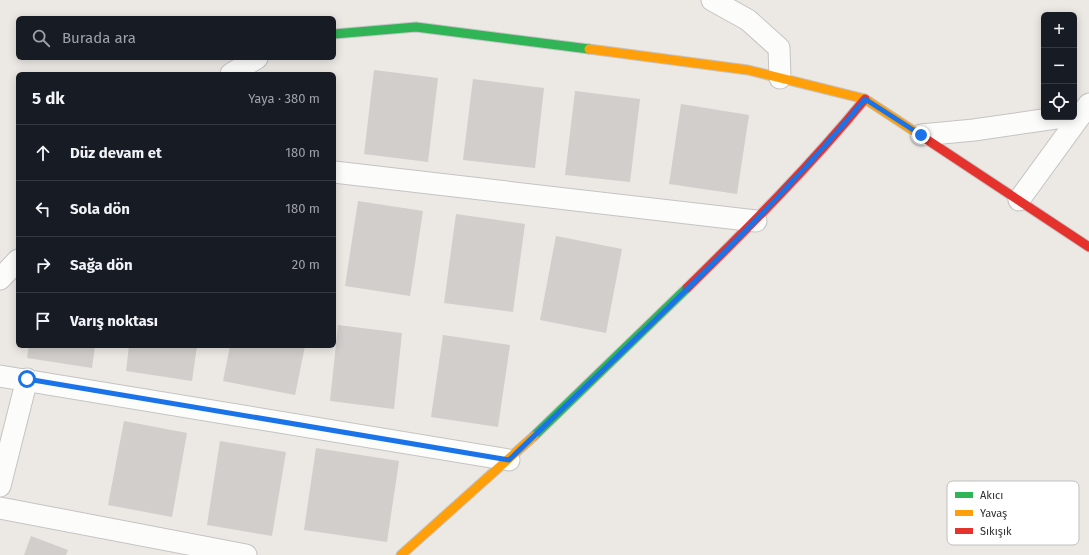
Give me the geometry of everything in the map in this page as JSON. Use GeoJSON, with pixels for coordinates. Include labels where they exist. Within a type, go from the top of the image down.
{"type":"FeatureCollection","features":[{"type":"Feature","properties":{"kind":"street"},"geometry":{"type":"LineString","coordinates":[[712,0],[748,20],[779,48],[780,78]]}},
{"type":"Feature","properties":{"kind":"street"},"geometry":{"type":"LineString","coordinates":[[336,34],[416,27],[748,70],[865,99],[1089,247]]}},
{"type":"Feature","properties":{"kind":"street"},"geometry":{"type":"LineString","coordinates":[[234,72],[254,60]]}},
{"type":"Feature","properties":{"kind":"street"},"geometry":{"type":"LineString","coordinates":[[401,555],[509,460],[756,221],[823,150],[865,99]]}},
{"type":"Feature","properties":{"kind":"street"},"geometry":{"type":"LineString","coordinates":[[1019,200],[1084,106]]}},
{"type":"Feature","properties":{"kind":"street"},"geometry":{"type":"LineString","coordinates":[[921,135],[974,130],[1042,120]]}},
{"type":"Feature","properties":{"kind":"street"},"geometry":{"type":"LineString","coordinates":[[336,172],[756,221]]}},
{"type":"Feature","properties":{"kind":"street"},"geometry":{"type":"LineString","coordinates":[[0,279],[16,262]]}},
{"type":"Feature","properties":{"kind":"street"},"geometry":{"type":"LineString","coordinates":[[0,376],[27,379],[509,460]]}},
{"type":"Feature","properties":{"kind":"street"},"geometry":{"type":"LineString","coordinates":[[0,486],[27,379]]}},
{"type":"Feature","properties":{"kind":"street"},"geometry":{"type":"LineString","coordinates":[[0,508],[246,555]]}},
{"type":"Feature","properties":{"kind":"building"},"geometry":{"type":"Polygon","coordinates":[[[374,70],[438,78],[428,162],[364,154],[374,70]]]}},
{"type":"Feature","properties":{"kind":"building"},"geometry":{"type":"Polygon","coordinates":[[[473,79],[544,88],[535,168],[463,160],[473,79]]]}},
{"type":"Feature","properties":{"kind":"building"},"geometry":{"type":"Polygon","coordinates":[[[575,91],[640,99],[630,182],[565,175],[575,91]]]}},
{"type":"Feature","properties":{"kind":"building"},"geometry":{"type":"Polygon","coordinates":[[[681,104],[749,115],[737,194],[669,184],[681,104]]]}},
{"type":"Feature","properties":{"kind":"building"},"geometry":{"type":"Polygon","coordinates":[[[358,201],[423,211],[410,296],[345,286],[358,201]]]}},
{"type":"Feature","properties":{"kind":"building"},"geometry":{"type":"Polygon","coordinates":[[[456,214],[525,224],[513,312],[444,303],[456,214]]]}},
{"type":"Feature","properties":{"kind":"building"},"geometry":{"type":"Polygon","coordinates":[[[556,236],[622,249],[606,333],[540,320],[556,236]]]}},
{"type":"Feature","properties":{"kind":"building"},"geometry":{"type":"Polygon","coordinates":[[[338,325],[402,333],[394,409],[330,401],[338,325]]]}},
{"type":"Feature","properties":{"kind":"building"},"geometry":{"type":"Polygon","coordinates":[[[443,335],[510,345],[498,427],[431,417],[443,335]]]}},
{"type":"Feature","properties":{"kind":"building"},"geometry":{"type":"Polygon","coordinates":[[[29,348],[95,348],[92,368],[27,358],[29,348]]]}},
{"type":"Feature","properties":{"kind":"building"},"geometry":{"type":"Polygon","coordinates":[[[129,348],[197,348],[192,381],[126,371],[129,348]]]}},
{"type":"Feature","properties":{"kind":"building"},"geometry":{"type":"Polygon","coordinates":[[[230,348],[305,348],[295,395],[223,381],[230,348]]]}},
{"type":"Feature","properties":{"kind":"building"},"geometry":{"type":"Polygon","coordinates":[[[124,421],[187,433],[172,517],[108,505],[124,421]]]}},
{"type":"Feature","properties":{"kind":"building"},"geometry":{"type":"Polygon","coordinates":[[[220,441],[286,452],[272,536],[207,525],[220,441]]]}},
{"type":"Feature","properties":{"kind":"building"},"geometry":{"type":"Polygon","coordinates":[[[316,448],[399,461],[387,542],[304,530],[316,448]]]}},
{"type":"Feature","properties":{"kind":"building"},"geometry":{"type":"Polygon","coordinates":[[[31,536],[68,550],[66,555],[24,555],[31,536]]]}},
{"type":"Feature","properties":{"kind":"traffic: fast"},"geometry":{"type":"LineString","coordinates":[[336,34],[416,27],[589,49]]}},
{"type":"Feature","properties":{"kind":"traffic: fast"},"geometry":{"type":"LineString","coordinates":[[534,436],[687,288]]}},
{"type":"Feature","properties":{"kind":"traffic: slow"},"geometry":{"type":"LineString","coordinates":[[589,49],[748,70],[865,99],[923,137]]}},
{"type":"Feature","properties":{"kind":"traffic: slow"},"geometry":{"type":"LineString","coordinates":[[401,555],[534,436]]}},
{"type":"Feature","properties":{"kind":"traffic: jam"},"geometry":{"type":"LineString","coordinates":[[687,288],[801,172],[865,99]]}},
{"type":"Feature","properties":{"kind":"traffic: jam"},"geometry":{"type":"LineString","coordinates":[[923,137],[1089,247]]}},
{"type":"Feature","properties":{"kind":"route"},"geometry":{"type":"LineString","coordinates":[[27,379],[509,460],[756,221],[823,150],[865,99],[921,135]]}}]}
